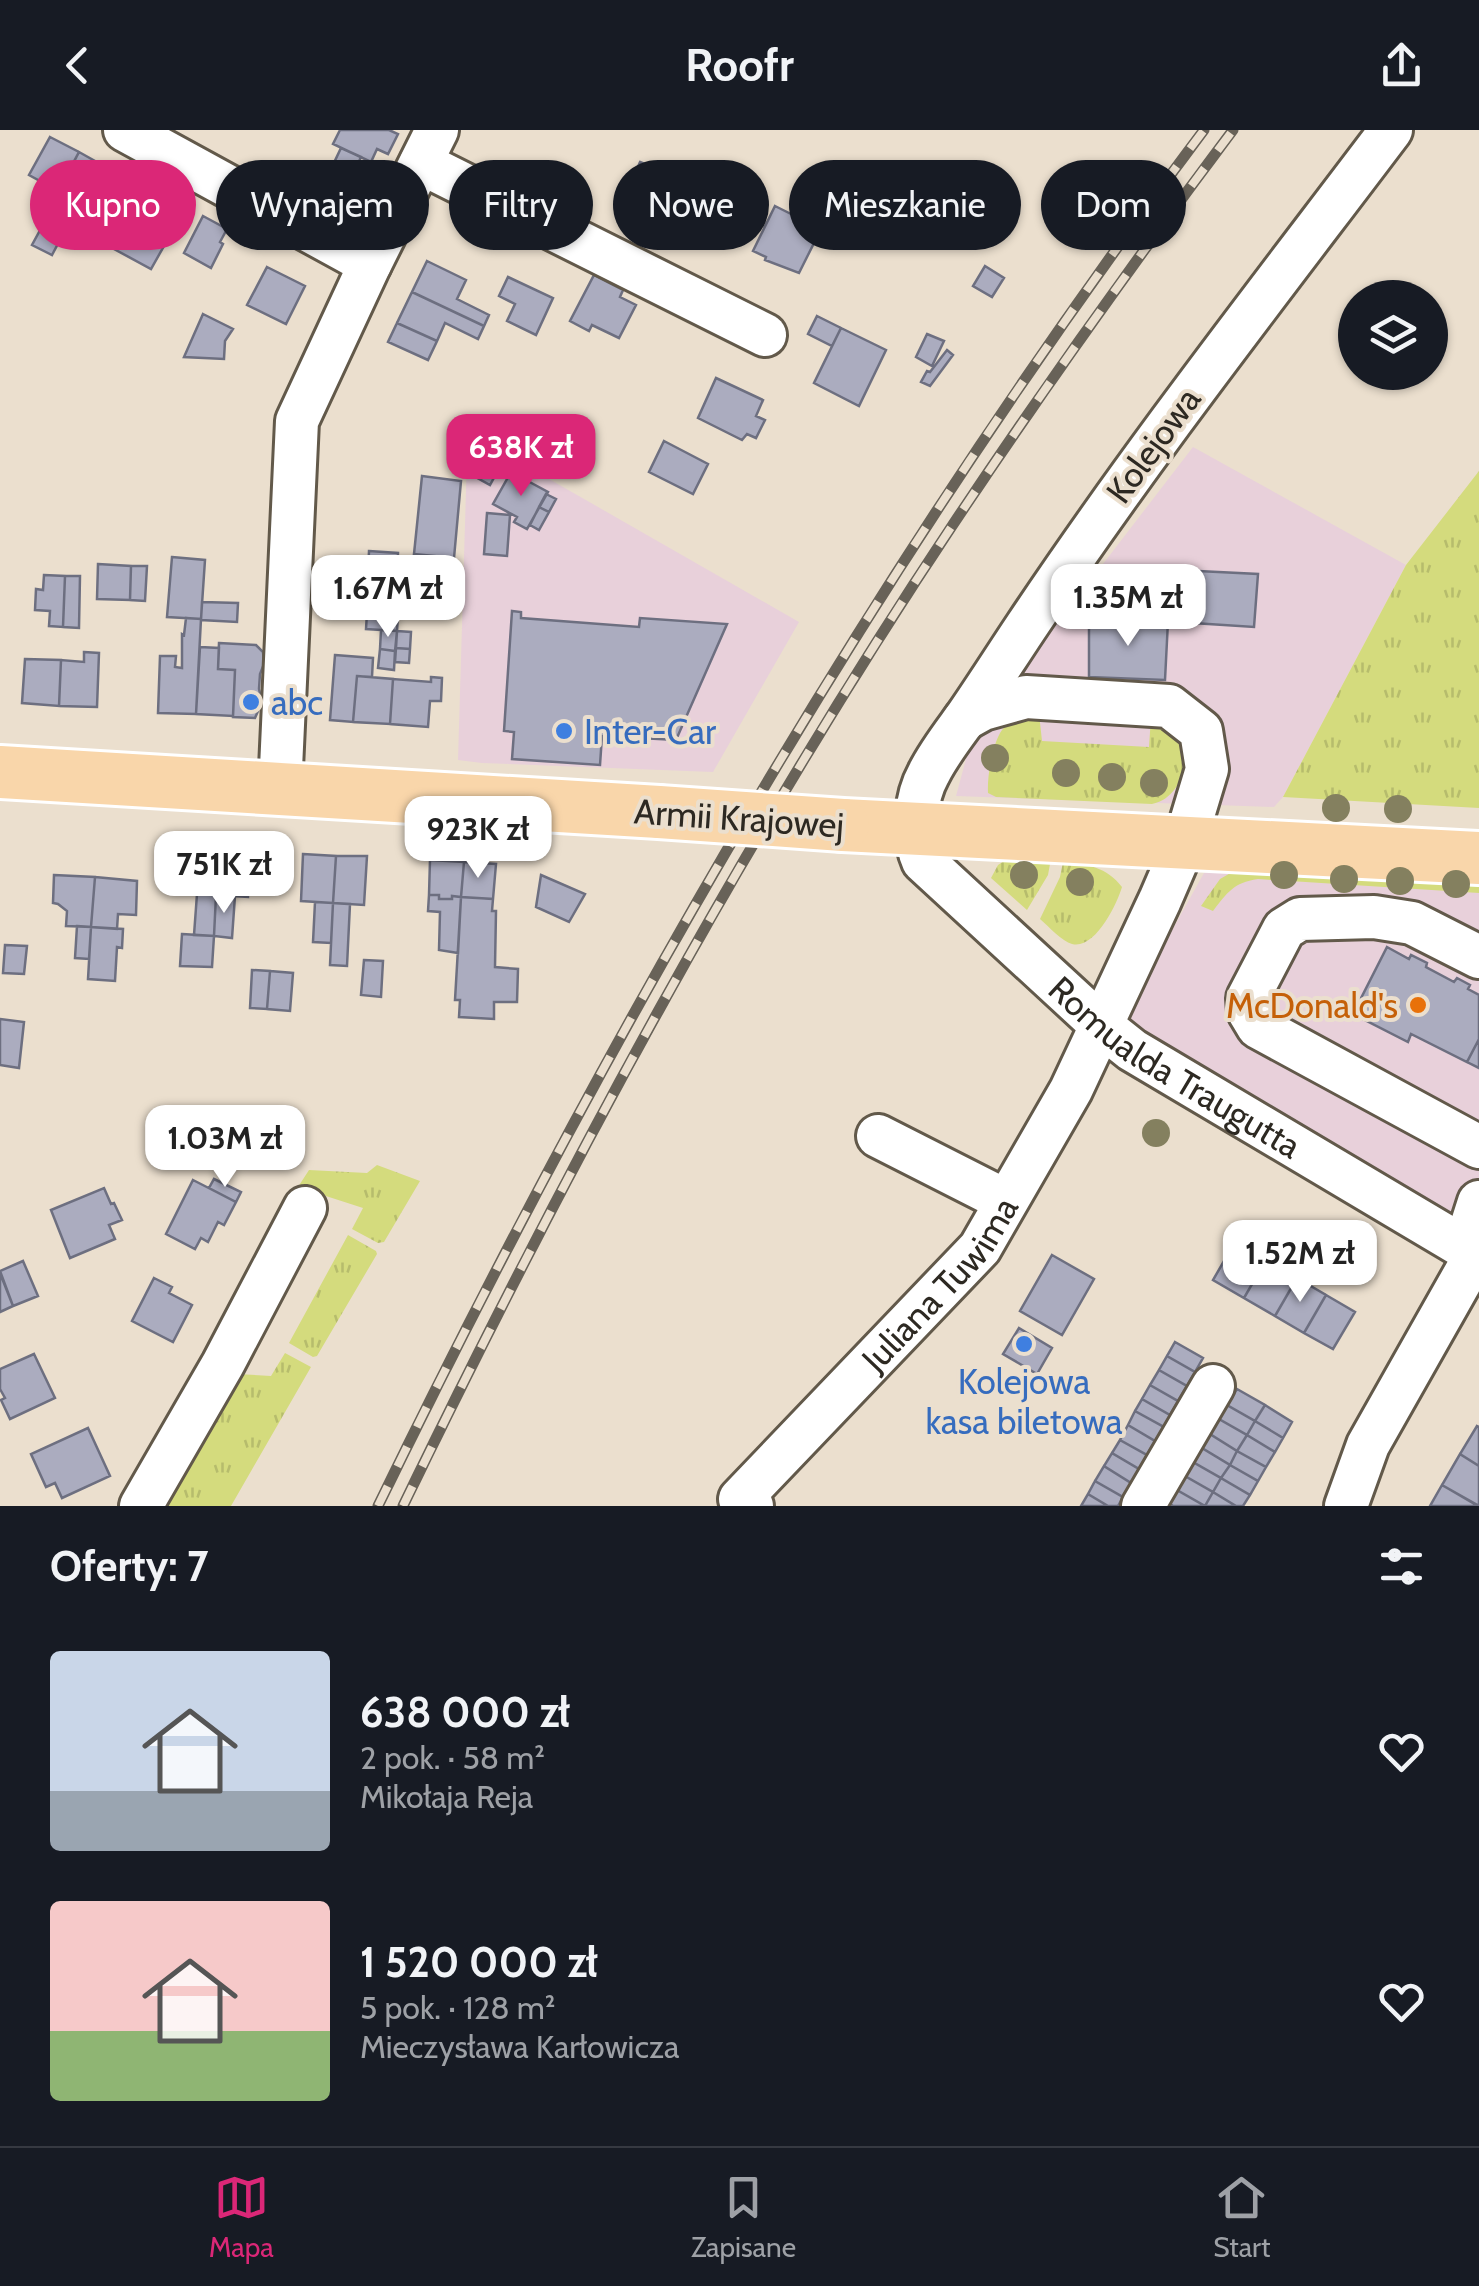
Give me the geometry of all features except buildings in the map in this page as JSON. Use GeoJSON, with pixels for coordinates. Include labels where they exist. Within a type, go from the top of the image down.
{"type":"FeatureCollection","features":[{"type":"Feature","properties":{"kind":"main road","name":"Armii Krajowej"},"geometry":{"type":"LineString","coordinates":[[0,772],[916,830],[1479,858]]}},
{"type":"Feature","properties":{"kind":"street"},"geometry":{"type":"LineString","coordinates":[[125,130],[370,264]]}},
{"type":"Feature","properties":{"kind":"street","name":"Kolejowa"},"geometry":{"type":"LineString","coordinates":[[916,830],[928,774],[1080,545],[1213,362],[1391,130]]}},
{"type":"Feature","properties":{"kind":"street"},"geometry":{"type":"LineString","coordinates":[[280,790],[297,421],[429,147],[765,335]]}},
{"type":"Feature","properties":{"kind":"street","name":"Juliana Tuwima"},"geometry":{"type":"LineString","coordinates":[[752,1506],[740,1499],[980,1248],[1102,1026],[1185,842],[1207,769],[1201,731],[1169,706],[1026,697],[965,719]]}},
{"type":"Feature","properties":{"kind":"street","name":"Romualda Traugutta"},"geometry":{"type":"LineString","coordinates":[[916,830],[924,862],[1132,1050],[1477,1255]]}},
{"type":"Feature","properties":{"kind":"street"},"geometry":{"type":"LineString","coordinates":[[1336,917],[1385,931],[1479,980]]}},
{"type":"Feature","properties":{"kind":"street"},"geometry":{"type":"LineString","coordinates":[[1479,958],[1412,924],[1374,917],[1300,918],[1284,929],[1248,998],[1249,1012],[1258,1028],[1479,1147]]}},
{"type":"Feature","properties":{"kind":"street"},"geometry":{"type":"LineString","coordinates":[[878,1136],[1006,1201]]}},
{"type":"Feature","properties":{"kind":"street"},"geometry":{"type":"LineString","coordinates":[[1346,1506],[1368,1446],[1477,1255],[1471,1227],[1479,1202]]}},
{"type":"Feature","properties":{"kind":"street"},"geometry":{"type":"LineString","coordinates":[[141,1506],[306,1208]]}},
{"type":"Feature","properties":{"kind":"street"},"geometry":{"type":"LineString","coordinates":[[1143,1506],[1213,1386]]}},
{"type":"Feature","properties":{"kind":"shaded area"},"geometry":{"type":"Polygon","coordinates":[[[474,436],[799,622],[713,772],[458,760],[467,457],[474,436]]]}},
{"type":"Feature","properties":{"kind":"shaded area"},"geometry":{"type":"Polygon","coordinates":[[[1193,447],[1406,565],[1283,797],[1274,807],[956,796],[973,733],[1193,447]]]}},
{"type":"Feature","properties":{"kind":"shaded area"},"geometry":{"type":"Polygon","coordinates":[[[1231,864],[1479,878],[1479,1236],[1147,1042],[1131,1023],[1132,1002],[1204,873],[1231,864]]]}},
{"type":"Feature","properties":{"kind":"green space"},"geometry":{"type":"Polygon","coordinates":[[[1479,471],[1479,808],[1283,797],[1406,565],[1479,471]]]}},
{"type":"Feature","properties":{"kind":"green space"},"geometry":{"type":"Polygon","coordinates":[[[1039,713],[1042,741],[1149,747],[1151,717],[1180,737],[1189,764],[1171,794],[1152,804],[996,797],[988,793],[991,761],[1002,730],[1014,721],[1039,713]]]}},
{"type":"Feature","properties":{"kind":"green space"},"geometry":{"type":"Polygon","coordinates":[[[1004,861],[1050,864],[1048,875],[1027,910],[991,878],[1004,861]]]}},
{"type":"Feature","properties":{"kind":"green space"},"geometry":{"type":"Polygon","coordinates":[[[1063,862],[1096,868],[1122,887],[1104,924],[1081,944],[1064,940],[1040,919],[1063,862]]]}},
{"type":"Feature","properties":{"kind":"green space"},"geometry":{"type":"Polygon","coordinates":[[[1241,867],[1479,876],[1479,893],[1258,879],[1232,889],[1213,911],[1201,906],[1220,879],[1241,867]]]}},
{"type":"Feature","properties":{"kind":"green space"},"geometry":{"type":"Polygon","coordinates":[[[377,1165],[420,1181],[384,1242],[378,1243],[352,1229],[363,1208],[298,1187],[309,1170],[367,1173],[377,1165]]]}},
{"type":"Feature","properties":{"kind":"green space"},"geometry":{"type":"Polygon","coordinates":[[[348,1235],[377,1254],[313,1357],[289,1343],[348,1235]]]}},
{"type":"Feature","properties":{"kind":"green space"},"geometry":{"type":"Polygon","coordinates":[[[285,1353],[311,1367],[231,1506],[161,1506],[237,1374],[271,1376],[285,1353]]]}},
{"type":"Feature","properties":{"kind":"railway"},"geometry":{"type":"LineString","coordinates":[[378,1506],[560,1148],[758,798],[862,627],[972,458],[1085,292],[1204,130]]}},
{"type":"Feature","properties":{"kind":"railway"},"geometry":{"type":"LineString","coordinates":[[403,1506],[594,1130],[802,763],[986,476],[1233,130]]}},
{"type":"Feature","properties":{"kind":"place","name":"abc"},"geometry":{"type":"Point","coordinates":[251,702]}},
{"type":"Feature","properties":{"kind":"place","name":"Inter-Car"},"geometry":{"type":"Point","coordinates":[564,731]}},
{"type":"Feature","properties":{"kind":"place","name":"McDonald's"},"geometry":{"type":"Point","coordinates":[1418,1005]}},
{"type":"Feature","properties":{"kind":"place","name":"Kolejowa kasa biletowa"},"geometry":{"type":"Point","coordinates":[1024,1344]}}]}
